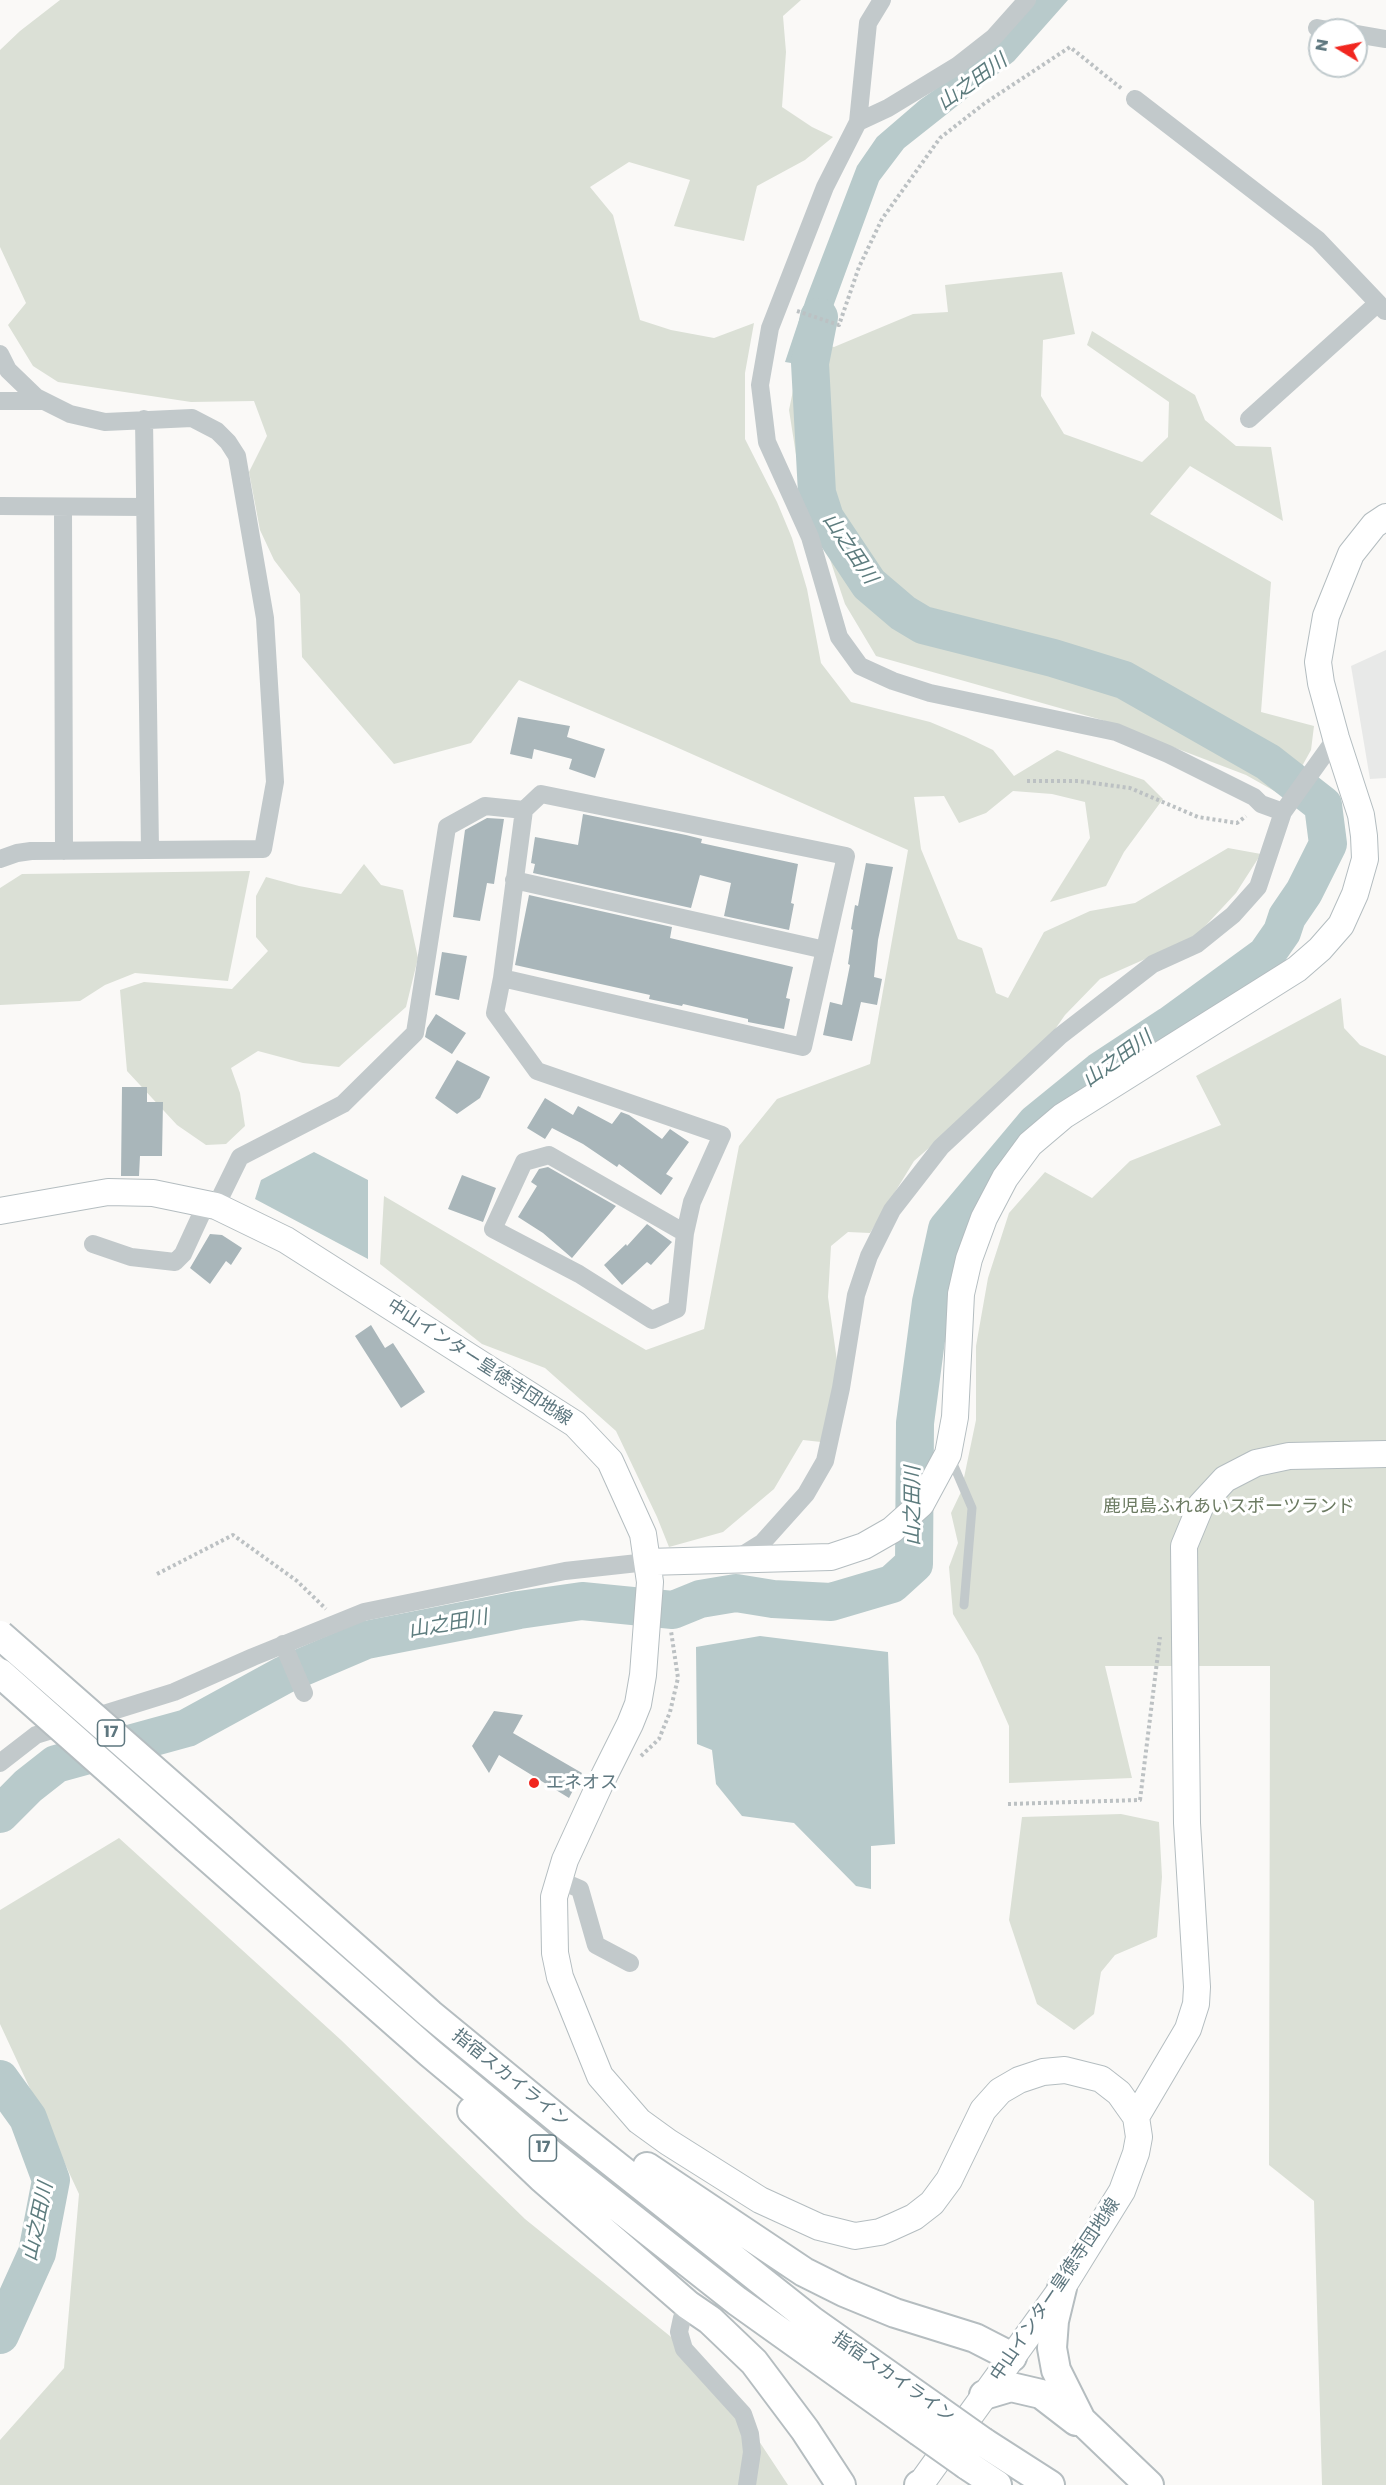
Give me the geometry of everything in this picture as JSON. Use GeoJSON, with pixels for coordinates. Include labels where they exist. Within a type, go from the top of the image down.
{"type":"FeatureCollection","features":[{"type":"Feature","properties":{"kind":"main road","name":"指宿スカイライン"},"geometry":{"type":"LineString","coordinates":[[0,1635],[430,2014],[812,2321],[983,2442],[1050,2485]]}},
{"type":"Feature","properties":{"kind":"main road","name":"指宿スカイライン"},"geometry":{"type":"LineString","coordinates":[[0,1673],[430,2053],[552,2155],[719,2288],[997,2485]]}},
{"type":"Feature","properties":{"kind":"main road"},"geometry":{"type":"LineString","coordinates":[[430,2014],[471,2036],[630,2156],[804,2272],[844,2292],[895,2313],[975,2338],[1012,2357]]}},
{"type":"Feature","properties":{"kind":"main road"},"geometry":{"type":"LineString","coordinates":[[430,2053],[456,2096],[542,2178],[688,2305],[710,2320],[754,2362],[806,2430],[841,2481]]}},
{"type":"Feature","properties":{"kind":"main road"},"geometry":{"type":"LineString","coordinates":[[1062,2288],[1054,2321],[1052,2348],[1056,2370],[1081,2420],[1149,2485]]}},
{"type":"Feature","properties":{"kind":"main road"},"geometry":{"type":"LineString","coordinates":[[984,2395],[1011,2387],[1041,2394],[1102,2441]]}},
{"type":"Feature","properties":{"kind":"street"},"geometry":{"type":"LineString","coordinates":[[882,0],[867,23],[858,122],[825,187],[770,328],[760,385],[767,442],[810,537],[838,637],[860,666],[893,681],[930,693],[1116,732],[1217,778],[1254,797],[1261,804],[1288,805]]}},
{"type":"Feature","properties":{"kind":"street"},"geometry":{"type":"LineString","coordinates":[[858,122],[888,108],[957,66],[994,37],[1027,0]]}},
{"type":"Feature","properties":{"kind":"street"},"geometry":{"type":"LineString","coordinates":[[1368,36],[1386,39]]}},
{"type":"Feature","properties":{"kind":"street"},"geometry":{"type":"LineString","coordinates":[[1135,99],[1318,240],[1382,308],[1249,419]]}},
{"type":"Feature","properties":{"kind":"street"},"geometry":{"type":"LineString","coordinates":[[0,354],[14,376],[42,400],[90,420],[105,422],[192,418],[206,423],[217,431],[237,456],[265,618],[275,782],[262,849],[17,852],[0,859]]}},
{"type":"Feature","properties":{"kind":"street"},"geometry":{"type":"LineString","coordinates":[[0,401],[42,400]]}},
{"type":"Feature","properties":{"kind":"street"},"geometry":{"type":"LineString","coordinates":[[144,419],[150,850]]}},
{"type":"Feature","properties":{"kind":"street"},"geometry":{"type":"LineString","coordinates":[[0,506],[145,507]]}},
{"type":"Feature","properties":{"kind":"street"},"geometry":{"type":"LineString","coordinates":[[63,507],[64,851]]}},
{"type":"Feature","properties":{"kind":"street"},"geometry":{"type":"LineString","coordinates":[[0,1763],[36,1735],[174,1692],[283,1644],[364,1612],[564,1571],[649,1572],[737,1559],[831,1557],[864,1546],[892,1530],[921,1504],[945,1461],[955,1417],[962,1294],[969,1259],[984,1218],[1005,1178],[1030,1144],[1063,1116],[1297,969],[1320,949],[1341,925],[1355,894],[1365,859],[1364,837],[1361,815],[1321,684],[1318,662],[1326,616],[1351,554],[1374,525],[1386,517]]}},
{"type":"Feature","properties":{"kind":"street"},"geometry":{"type":"LineString","coordinates":[[737,1559],[762,1544],[806,1494],[825,1461],[841,1388],[856,1295],[869,1256],[892,1210],[941,1147],[1060,1036],[1153,964],[1197,944],[1233,915],[1258,887],[1288,805],[1336,738]]}},
{"type":"Feature","properties":{"kind":"street"},"geometry":{"type":"LineString","coordinates":[[502,978],[803,1047],[846,856],[541,794],[524,810],[502,978],[495,1013],[537,1071],[722,1136],[692,1202],[677,1309],[652,1320],[579,1274],[493,1229],[524,1162],[549,1155],[686,1233]]}},
{"type":"Feature","properties":{"kind":"street"},"geometry":{"type":"LineString","coordinates":[[93,1244],[131,1257],[175,1262],[183,1254],[240,1157],[343,1104],[415,1033],[447,827],[485,806],[524,810]]}},
{"type":"Feature","properties":{"kind":"street"},"geometry":{"type":"LineString","coordinates":[[514,880],[825,950]]}},
{"type":"Feature","properties":{"kind":"street","name":"中山インター皇徳寺団地線"},"geometry":{"type":"LineString","coordinates":[[0,1211],[108,1192],[153,1193],[211,1204],[286,1240],[575,1424],[610,1461],[643,1534],[649,1572],[643,1676],[638,1704],[565,1860],[554,1897],[555,1953],[560,1977],[600,2076],[639,2121],[760,2200],[812,2224],[855,2236],[879,2232],[914,2217],[932,2203],[949,2180],[983,2110],[1000,2091],[1019,2080],[1043,2072],[1065,2070],[1101,2079],[1119,2092],[1136,2117],[1139,2137],[1137,2153],[1122,2191],[1062,2288],[919,2485]]}},
{"type":"Feature","properties":{"kind":"street"},"geometry":{"type":"LineString","coordinates":[[1136,2117],[1188,2029],[1196,2004],[1197,1987],[1187,1823],[1184,1546],[1201,1505],[1225,1479],[1256,1463],[1289,1456],[1386,1454]]}},
{"type":"Feature","properties":{"kind":"street"},"geometry":{"type":"LineString","coordinates":[[283,1644],[304,1693]]}},
{"type":"Feature","properties":{"kind":"street"},"geometry":{"type":"LineString","coordinates":[[559,1880],[580,1889],[596,1945],[630,1963]]}},
{"type":"Feature","properties":{"kind":"street"},"geometry":{"type":"LineString","coordinates":[[688,2305],[679,2332],[684,2349],[743,2414],[750,2434],[752,2452],[747,2485]]}},
{"type":"Feature","properties":{"kind":"lane"},"geometry":{"type":"LineString","coordinates":[[945,1461],[972,1508],[964,1605]]}},
{"type":"Feature","properties":{"kind":"path"},"geometry":{"type":"LineString","coordinates":[[779,304],[839,325],[859,267],[882,219],[940,138],[985,103],[1070,47],[1135,99]]}},
{"type":"Feature","properties":{"kind":"path"},"geometry":{"type":"LineString","coordinates":[[1027,781],[1078,781],[1130,789],[1198,817],[1237,823],[1261,804]]}},
{"type":"Feature","properties":{"kind":"path"},"geometry":{"type":"LineString","coordinates":[[158,1574],[233,1535],[297,1581],[340,1622]]}},
{"type":"Feature","properties":{"kind":"path"},"geometry":{"type":"LineString","coordinates":[[1008,1804],[1140,1800]]}},
{"type":"Feature","properties":{"kind":"shaded area"},"geometry":{"type":"Polygon","coordinates":[[[1386,650],[1386,778],[1370,779],[1351,666],[1386,650]]]}},
{"type":"Feature","properties":{"kind":"green space"},"geometry":{"type":"Polygon","coordinates":[[[60,0],[801,0],[783,16],[786,52],[782,107],[812,127],[833,137],[805,160],[757,186],[744,241],[674,226],[690,180],[629,162],[590,187],[613,215],[640,320],[671,330],[714,338],[754,323],[745,373],[745,439],[777,502],[792,538],[807,589],[821,663],[851,702],[930,722],[966,737],[993,750],[1014,776],[1057,750],[1144,780],[1163,799],[1124,852],[1106,886],[1050,902],[1090,838],[1085,802],[1052,794],[1013,791],[986,813],[959,823],[944,796],[914,797],[921,849],[958,939],[982,948],[996,993],[1008,998],[1044,932],[1090,911],[1135,903],[1228,848],[1261,854],[1236,893],[1195,937],[1100,979],[1065,1015],[1039,1052],[914,1161],[870,1233],[848,1232],[831,1246],[828,1297],[838,1368],[830,1443],[803,1440],[774,1489],[723,1532],[669,1547],[616,1431],[545,1368],[482,1344],[380,1264],[384,1196],[646,1350],[704,1329],[739,1146],[777,1099],[870,1064],[908,850],[519,680],[471,743],[394,764],[302,657],[300,594],[274,560],[260,530],[249,472],[267,436],[254,401],[191,402],[58,382],[33,366],[8,325],[26,303],[0,247],[0,50],[60,0]]]}},
{"type":"Feature","properties":{"kind":"green space"},"geometry":{"type":"Polygon","coordinates":[[[1062,272],[1075,334],[1043,340],[1041,396],[1064,434],[1142,462],[1168,437],[1169,402],[1087,345],[1092,331],[1195,395],[1205,420],[1236,446],[1271,447],[1283,521],[1190,466],[1150,514],[1271,582],[1261,712],[1314,726],[1311,750],[1285,797],[1246,775],[1102,720],[876,656],[845,604],[797,461],[789,410],[804,337],[834,347],[913,314],[948,312],[945,285],[1062,272]]]}},
{"type":"Feature","properties":{"kind":"green space"},"geometry":{"type":"Polygon","coordinates":[[[364,864],[381,885],[403,890],[418,958],[406,1007],[339,1067],[303,1063],[258,1051],[231,1068],[240,1093],[245,1126],[226,1144],[206,1145],[177,1125],[127,1071],[120,990],[144,982],[232,989],[268,951],[256,937],[256,896],[266,877],[341,894],[364,864]]]}},
{"type":"Feature","properties":{"kind":"green space"},"geometry":{"type":"Polygon","coordinates":[[[250,871],[228,981],[135,973],[105,985],[80,1001],[0,1005],[0,888],[22,874],[250,871]]]}},
{"type":"Feature","properties":{"kind":"green space","name":"鹿児島ふれあいスポーツランド"},"geometry":{"type":"Polygon","coordinates":[[[1341,998],[1344,1028],[1360,1045],[1386,1056],[1386,2485],[1322,2485],[1314,2201],[1269,2165],[1270,1666],[1105,1666],[1132,1778],[1009,1783],[1009,1726],[978,1656],[953,1614],[949,1567],[958,1543],[951,1513],[961,1492],[976,1420],[976,1346],[988,1278],[1009,1213],[1045,1172],[1092,1198],[1130,1161],[1221,1125],[1196,1076],[1341,998]]]}},
{"type":"Feature","properties":{"kind":"green space"},"geometry":{"type":"Polygon","coordinates":[[[1121,1814],[1159,1822],[1162,1877],[1157,1937],[1115,1955],[1101,1972],[1094,2014],[1074,2030],[1037,2004],[1009,1920],[1022,1817],[1121,1814]]]}},
{"type":"Feature","properties":{"kind":"green space"},"geometry":{"type":"Polygon","coordinates":[[[119,1838],[341,2040],[525,2219],[712,2370],[788,2485],[0,2485],[0,2440],[64,2368],[79,2194],[0,2024],[0,1910],[119,1838]]]}},
{"type":"Feature","properties":{"kind":"water"},"geometry":{"type":"Polygon","coordinates":[[[1036,0],[1068,0],[1014,61],[904,148],[879,181],[834,304],[815,367],[785,362],[806,299],[857,166],[877,137],[920,100],[988,52],[1036,0]]]}},
{"type":"Feature","properties":{"kind":"water"},"geometry":{"type":"Polygon","coordinates":[[[314,1152],[368,1180],[368,1259],[255,1199],[261,1180],[314,1152]]]}},
{"type":"Feature","properties":{"kind":"water"},"geometry":{"type":"Polygon","coordinates":[[[760,1636],[888,1652],[895,1844],[871,1846],[871,1889],[856,1886],[794,1823],[742,1816],[716,1784],[712,1750],[697,1744],[696,1647],[760,1636]]]}},
{"type":"Feature","properties":{"kind":"building"},"geometry":{"type":"Polygon","coordinates":[[[518,717],[570,726],[567,737],[605,749],[595,778],[569,769],[572,759],[534,749],[532,759],[510,754],[518,717]]]}},
{"type":"Feature","properties":{"kind":"building"},"geometry":{"type":"Polygon","coordinates":[[[583,814],[686,835],[702,839],[701,843],[798,864],[789,930],[724,916],[731,883],[700,875],[691,908],[533,873],[535,864],[531,863],[535,837],[578,845],[583,814]]]}},
{"type":"Feature","properties":{"kind":"building"},"geometry":{"type":"Polygon","coordinates":[[[487,818],[504,819],[494,884],[487,883],[480,921],[453,917],[465,830],[487,818]]]}},
{"type":"Feature","properties":{"kind":"building"},"geometry":{"type":"Polygon","coordinates":[[[866,863],[893,867],[878,940],[874,977],[882,979],[877,1005],[861,1002],[852,1041],[823,1035],[830,1002],[842,1005],[850,965],[848,964],[855,905],[858,906],[866,863]]]}},
{"type":"Feature","properties":{"kind":"building"},"geometry":{"type":"Polygon","coordinates":[[[529,895],[672,927],[670,938],[793,967],[786,998],[790,999],[784,1029],[748,1022],[748,1019],[683,1004],[682,1006],[649,999],[650,995],[515,965],[529,895]]]}},
{"type":"Feature","properties":{"kind":"building"},"geometry":{"type":"Polygon","coordinates":[[[442,952],[467,956],[459,1000],[435,995],[442,952]]]}},
{"type":"Feature","properties":{"kind":"building"},"geometry":{"type":"Polygon","coordinates":[[[436,1014],[466,1033],[452,1054],[425,1037],[427,1028],[436,1014]]]}},
{"type":"Feature","properties":{"kind":"building"},"geometry":{"type":"Polygon","coordinates":[[[457,1060],[490,1077],[480,1098],[457,1114],[435,1098],[457,1060]]]}},
{"type":"Feature","properties":{"kind":"building"},"geometry":{"type":"Polygon","coordinates":[[[122,1087],[147,1087],[147,1102],[163,1102],[162,1156],[140,1156],[139,1176],[121,1176],[122,1087]]]}},
{"type":"Feature","properties":{"kind":"building"},"geometry":{"type":"Polygon","coordinates":[[[545,1098],[573,1115],[578,1106],[612,1124],[621,1112],[629,1115],[662,1139],[670,1129],[689,1142],[666,1174],[673,1178],[661,1195],[619,1164],[617,1167],[583,1144],[552,1128],[545,1139],[527,1128],[545,1098]]]}},
{"type":"Feature","properties":{"kind":"building"},"geometry":{"type":"Polygon","coordinates":[[[548,1167],[616,1206],[572,1258],[543,1233],[518,1217],[537,1186],[531,1182],[539,1169],[548,1167]]]}},
{"type":"Feature","properties":{"kind":"building"},"geometry":{"type":"Polygon","coordinates":[[[462,1175],[496,1188],[483,1222],[448,1209],[462,1175]]]}},
{"type":"Feature","properties":{"kind":"building"},"geometry":{"type":"Polygon","coordinates":[[[647,1224],[672,1242],[651,1265],[647,1262],[622,1285],[604,1265],[626,1244],[627,1246],[647,1224]]]}},
{"type":"Feature","properties":{"kind":"building"},"geometry":{"type":"Polygon","coordinates":[[[210,1234],[222,1235],[242,1248],[231,1265],[226,1261],[210,1284],[190,1268],[210,1234]]]}},
{"type":"Feature","properties":{"kind":"building"},"geometry":{"type":"Polygon","coordinates":[[[371,1325],[385,1348],[393,1343],[425,1392],[401,1408],[355,1336],[371,1325]]]}},
{"type":"Feature","properties":{"kind":"building"},"geometry":{"type":"Polygon","coordinates":[[[494,1711],[523,1715],[513,1733],[582,1773],[569,1798],[499,1755],[489,1773],[472,1746],[494,1711]]]}},
{"type":"Feature","properties":{"kind":"waterway","name":"山之田川"},"geometry":{"type":"LineString","coordinates":[[0,1814],[28,1786],[56,1764],[187,1728],[284,1675],[366,1640],[519,1610],[582,1601],[673,1610],[700,1599],[736,1593],[773,1599],[831,1602],[892,1584],[914,1564],[915,1423],[931,1302],[947,1229],[1036,1123],[1100,1071],[1170,1025],[1266,955],[1282,932],[1287,917],[1304,892],[1328,844],[1323,805],[1268,762],[1124,680],[1053,658],[923,625],[903,613],[869,584],[825,518],[817,493],[810,363],[819,317]]}},
{"type":"Feature","properties":{"kind":"waterway","name":"山之田川"},"geometry":{"type":"LineString","coordinates":[[0,2079],[28,2118],[51,2180],[37,2253],[0,2335]]}},
{"type":"Feature","properties":{"kind":"place","name":"エネオス"},"geometry":{"type":"Point","coordinates":[534,1783]}}]}
